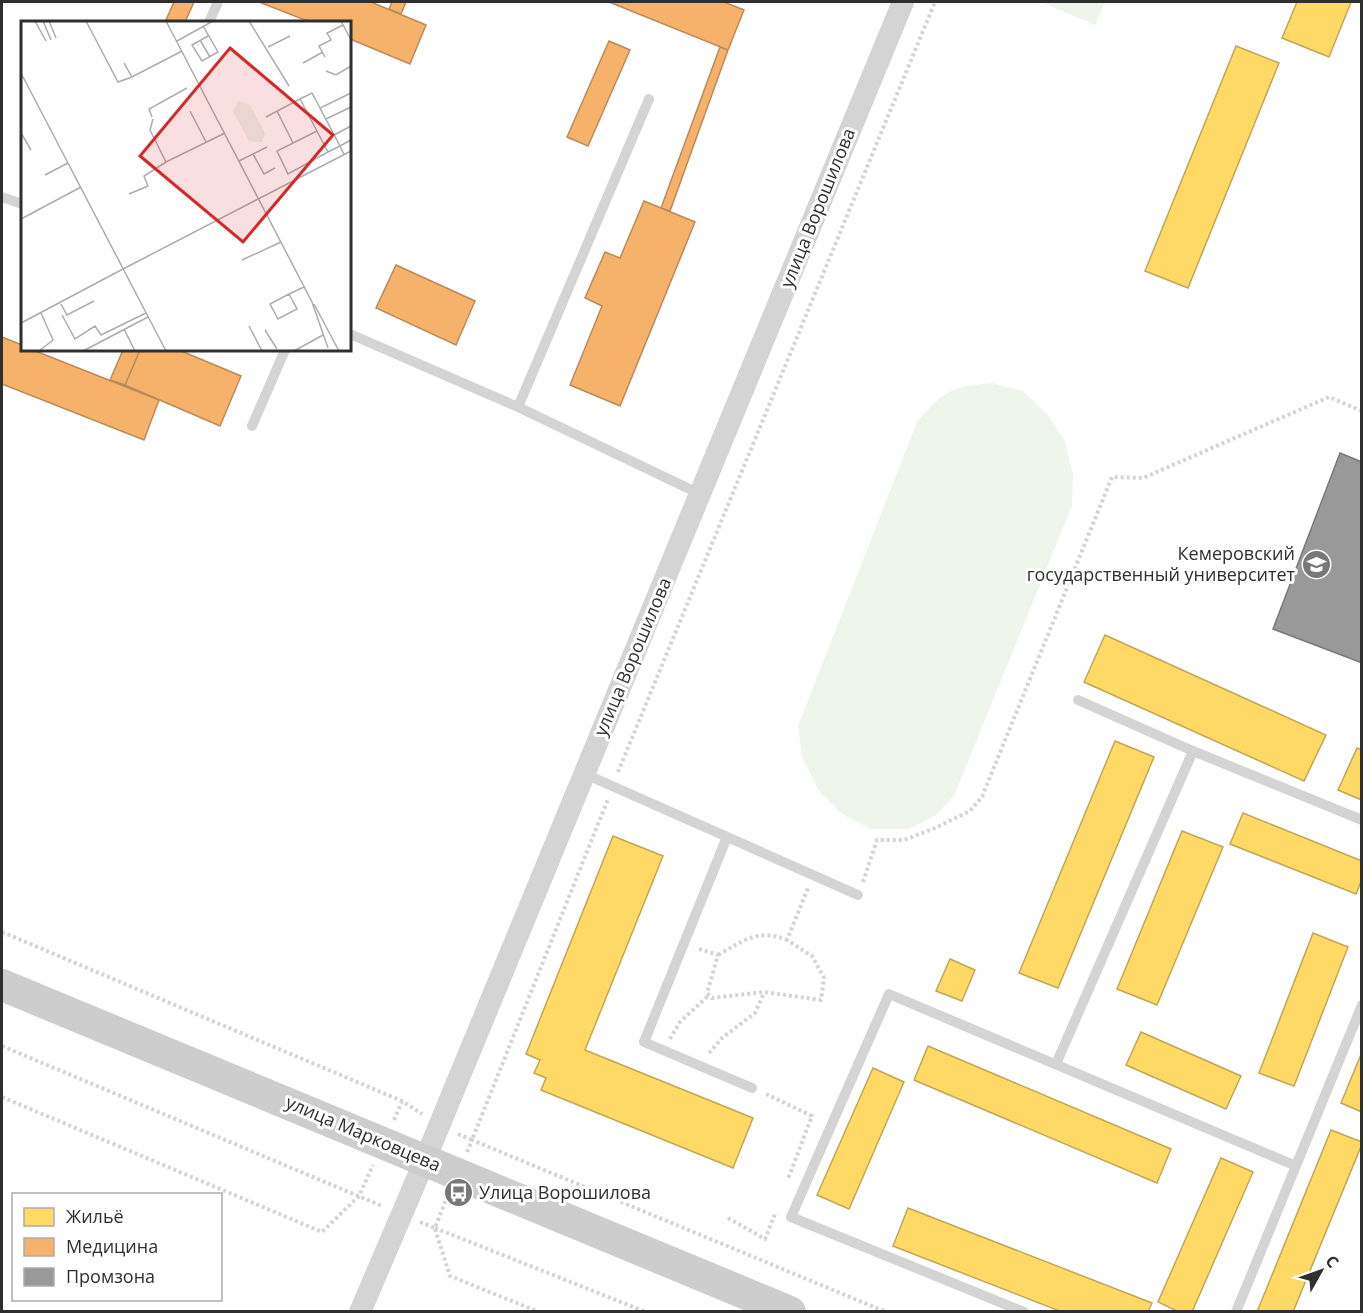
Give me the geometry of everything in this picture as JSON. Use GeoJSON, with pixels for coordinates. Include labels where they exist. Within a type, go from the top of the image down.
{"type":"FeatureCollection","features":[{"type":"Feature","properties":{"kind":"main road","name":"улица Марковцева"},"geometry":{"type":"LineString","coordinates":[[2,985],[790,1311]]}},
{"type":"Feature","properties":{"kind":"street","name":"улица Ворошилова"},"geometry":{"type":"LineString","coordinates":[[360,1311],[425,1160],[903,2]]}},
{"type":"Feature","properties":{"kind":"lane"},"geometry":{"type":"LineString","coordinates":[[208,21],[218,2]]}},
{"type":"Feature","properties":{"kind":"lane"},"geometry":{"type":"LineString","coordinates":[[518,407],[649,99]]}},
{"type":"Feature","properties":{"kind":"lane"},"geometry":{"type":"LineString","coordinates":[[2,197],[21,204]]}},
{"type":"Feature","properties":{"kind":"lane"},"geometry":{"type":"LineString","coordinates":[[351,334],[518,407],[700,494]]}},
{"type":"Feature","properties":{"kind":"lane"},"geometry":{"type":"LineString","coordinates":[[252,426],[285,351]]}},
{"type":"Feature","properties":{"kind":"lane"},"geometry":{"type":"LineString","coordinates":[[1078,700],[1193,751],[1362,820]]}},
{"type":"Feature","properties":{"kind":"lane"},"geometry":{"type":"LineString","coordinates":[[1056,1064],[1193,751]]}},
{"type":"Feature","properties":{"kind":"lane"},"geometry":{"type":"LineString","coordinates":[[585,774],[858,895]]}},
{"type":"Feature","properties":{"kind":"lane"},"geometry":{"type":"LineString","coordinates":[[727,837],[644,1042],[752,1088]]}},
{"type":"Feature","properties":{"kind":"lane"},"geometry":{"type":"LineString","coordinates":[[1024,1311],[791,1217],[889,994],[1296,1166]]}},
{"type":"Feature","properties":{"kind":"lane"},"geometry":{"type":"LineString","coordinates":[[1236,1311],[1362,1005]]}},
{"type":"Feature","properties":{"kind":"path"},"geometry":{"type":"LineString","coordinates":[[538,1311],[450,1276],[435,1228],[613,786],[935,2]]}},
{"type":"Feature","properties":{"kind":"path"},"geometry":{"type":"LineString","coordinates":[[858,895],[877,840],[904,840],[933,829],[970,811],[982,797],[1112,477],[1143,478],[1329,397],[1362,411]]}},
{"type":"Feature","properties":{"kind":"path"},"geometry":{"type":"LineString","coordinates":[[787,940],[813,875]]}},
{"type":"Feature","properties":{"kind":"path"},"geometry":{"type":"LineString","coordinates":[[2,932],[402,1101],[439,1126],[886,1311]]}},
{"type":"Feature","properties":{"kind":"path"},"geometry":{"type":"LineString","coordinates":[[774,934],[787,940],[812,956],[824,978],[821,1000],[764,992],[712,998],[707,993],[718,956],[749,937],[774,934]]}},
{"type":"Feature","properties":{"kind":"path"},"geometry":{"type":"LineString","coordinates":[[684,944],[718,956]]}},
{"type":"Feature","properties":{"kind":"path"},"geometry":{"type":"LineString","coordinates":[[698,1065],[722,1038],[755,1013],[764,992]]}},
{"type":"Feature","properties":{"kind":"path"},"geometry":{"type":"LineString","coordinates":[[664,1051],[680,1022],[709,995]]}},
{"type":"Feature","properties":{"kind":"path"},"geometry":{"type":"LineString","coordinates":[[2,1046],[401,1215],[646,1311]]}},
{"type":"Feature","properties":{"kind":"path"},"geometry":{"type":"LineString","coordinates":[[752,1088],[812,1116],[787,1183]]}},
{"type":"Feature","properties":{"kind":"path"},"geometry":{"type":"LineString","coordinates":[[2,1097],[322,1232],[359,1196]]}},
{"type":"Feature","properties":{"kind":"path"},"geometry":{"type":"LineString","coordinates":[[728,1218],[765,1239],[778,1205]]}},
{"type":"Feature","properties":{"kind":"shaded area"},"geometry":{"type":"Polygon","coordinates":[[[1041,2],[1105,2],[1095,25],[1041,2]]]}},
{"type":"Feature","properties":{"kind":"shaded area"},"geometry":{"type":"Polygon","coordinates":[[[992,383],[1023,391],[1047,414],[1065,441],[1073,475],[1072,506],[954,796],[935,816],[909,829],[871,829],[842,814],[819,791],[802,757],[798,726],[917,422],[949,392],[966,386],[992,383]]]}},
{"type":"Feature","properties":{"kind":"building: Жильё"},"geometry":{"type":"Polygon","coordinates":[[[1297,2],[1351,2],[1329,57],[1282,38],[1297,2]]]}},
{"type":"Feature","properties":{"kind":"building: Жильё"},"geometry":{"type":"Polygon","coordinates":[[[1236,46],[1279,63],[1188,288],[1145,271],[1236,46]]]}},
{"type":"Feature","properties":{"kind":"building: Жильё"},"geometry":{"type":"Polygon","coordinates":[[[1105,635],[1326,735],[1304,781],[1084,682],[1105,635]]]}},
{"type":"Feature","properties":{"kind":"building: Жильё"},"geometry":{"type":"Polygon","coordinates":[[[1115,741],[1154,757],[1058,988],[1019,973],[1115,741]]]}},
{"type":"Feature","properties":{"kind":"building: Жильё"},"geometry":{"type":"Polygon","coordinates":[[[1357,748],[1362,750],[1362,800],[1338,790],[1357,748]]]}},
{"type":"Feature","properties":{"kind":"building: Жильё"},"geometry":{"type":"Polygon","coordinates":[[[1243,813],[1362,861],[1362,879],[1356,894],[1230,844],[1243,813]]]}},
{"type":"Feature","properties":{"kind":"building: Жильё"},"geometry":{"type":"Polygon","coordinates":[[[1182,831],[1223,847],[1157,1005],[1117,989],[1182,831]]]}},
{"type":"Feature","properties":{"kind":"building: Жильё"},"geometry":{"type":"Polygon","coordinates":[[[613,836],[663,856],[585,1050],[753,1118],[733,1168],[541,1090],[546,1078],[534,1073],[540,1060],[526,1054],[613,836]]]}},
{"type":"Feature","properties":{"kind":"building: Жильё"},"geometry":{"type":"Polygon","coordinates":[[[1313,933],[1348,947],[1294,1086],[1259,1073],[1313,933]]]}},
{"type":"Feature","properties":{"kind":"building: Жильё"},"geometry":{"type":"Polygon","coordinates":[[[950,959],[975,970],[962,1001],[936,991],[950,959]]]}},
{"type":"Feature","properties":{"kind":"building: Жильё"},"geometry":{"type":"Polygon","coordinates":[[[1141,1032],[1241,1076],[1226,1109],[1126,1065],[1141,1032]]]}},
{"type":"Feature","properties":{"kind":"building: Жильё"},"geometry":{"type":"Polygon","coordinates":[[[928,1046],[1171,1149],[1157,1183],[914,1080],[928,1046]]]}},
{"type":"Feature","properties":{"kind":"building: Жильё"},"geometry":{"type":"Polygon","coordinates":[[[1362,1052],[1362,1112],[1341,1103],[1362,1052]]]}},
{"type":"Feature","properties":{"kind":"building: Жильё"},"geometry":{"type":"Polygon","coordinates":[[[873,1068],[904,1082],[849,1209],[817,1195],[873,1068]]]}},
{"type":"Feature","properties":{"kind":"building: Жильё"},"geometry":{"type":"Polygon","coordinates":[[[1331,1130],[1362,1142],[1362,1144],[1293,1312],[1257,1312],[1331,1130]]]}},
{"type":"Feature","properties":{"kind":"building: Жильё"},"geometry":{"type":"Polygon","coordinates":[[[1221,1158],[1253,1172],[1192,1312],[1179,1312],[1158,1302],[1221,1158]]]}},
{"type":"Feature","properties":{"kind":"building: Жильё"},"geometry":{"type":"Polygon","coordinates":[[[908,1208],[1152,1303],[1148,1312],[1062,1312],[893,1246],[908,1208]]]}},
{"type":"Feature","properties":{"kind":"building: Медицина"},"geometry":{"type":"Polygon","coordinates":[[[174,2],[194,2],[185,21],[165,21],[174,2]]]}},
{"type":"Feature","properties":{"kind":"building: Медицина"},"geometry":{"type":"Polygon","coordinates":[[[259,2],[371,2],[426,25],[410,64],[351,39],[351,21],[307,21],[259,2]]]}},
{"type":"Feature","properties":{"kind":"building: Медицина"},"geometry":{"type":"Polygon","coordinates":[[[392,2],[406,2],[401,14],[389,9],[392,2]]]}},
{"type":"Feature","properties":{"kind":"building: Медицина"},"geometry":{"type":"Polygon","coordinates":[[[609,2],[724,2],[744,10],[728,50],[609,2]]]}},
{"type":"Feature","properties":{"kind":"building: Медицина"},"geometry":{"type":"Polygon","coordinates":[[[609,41],[630,50],[588,146],[567,137],[609,41]]]}},
{"type":"Feature","properties":{"kind":"building: Медицина"},"geometry":{"type":"Polygon","coordinates":[[[720,47],[728,50],[670,211],[661,208],[720,47]]]}},
{"type":"Feature","properties":{"kind":"building: Медицина"},"geometry":{"type":"Polygon","coordinates":[[[644,201],[695,222],[620,406],[570,385],[602,306],[585,298],[605,252],[620,258],[644,201]]]}},
{"type":"Feature","properties":{"kind":"building: Медицина"},"geometry":{"type":"Polygon","coordinates":[[[396,265],[475,301],[456,345],[376,308],[396,265]]]}},
{"type":"Feature","properties":{"kind":"building: Медицина"},"geometry":{"type":"Polygon","coordinates":[[[2,337],[21,345],[21,351],[36,351],[159,400],[144,440],[2,384],[2,337]]]}},
{"type":"Feature","properties":{"kind":"building: Медицина"},"geometry":{"type":"Polygon","coordinates":[[[123,351],[140,351],[125,385],[110,380],[123,351]]]}},
{"type":"Feature","properties":{"kind":"building: Медицина"},"geometry":{"type":"Polygon","coordinates":[[[140,351],[181,351],[241,376],[220,426],[125,385],[140,351]]]}},
{"type":"Feature","properties":{"kind":"building: Промзона","name":"Кемеровский государственный университет"},"geometry":{"type":"Polygon","coordinates":[[[1340,453],[1362,462],[1362,663],[1273,629],[1340,453]]]}},
{"type":"Feature","properties":{"kind":"place","name":"Кемеровский государственный университет"},"geometry":{"type":"Point","coordinates":[1316,564]}},
{"type":"Feature","properties":{"kind":"place","name":"Улица Ворошилова"},"geometry":{"type":"Point","coordinates":[458,1193]}}]}
